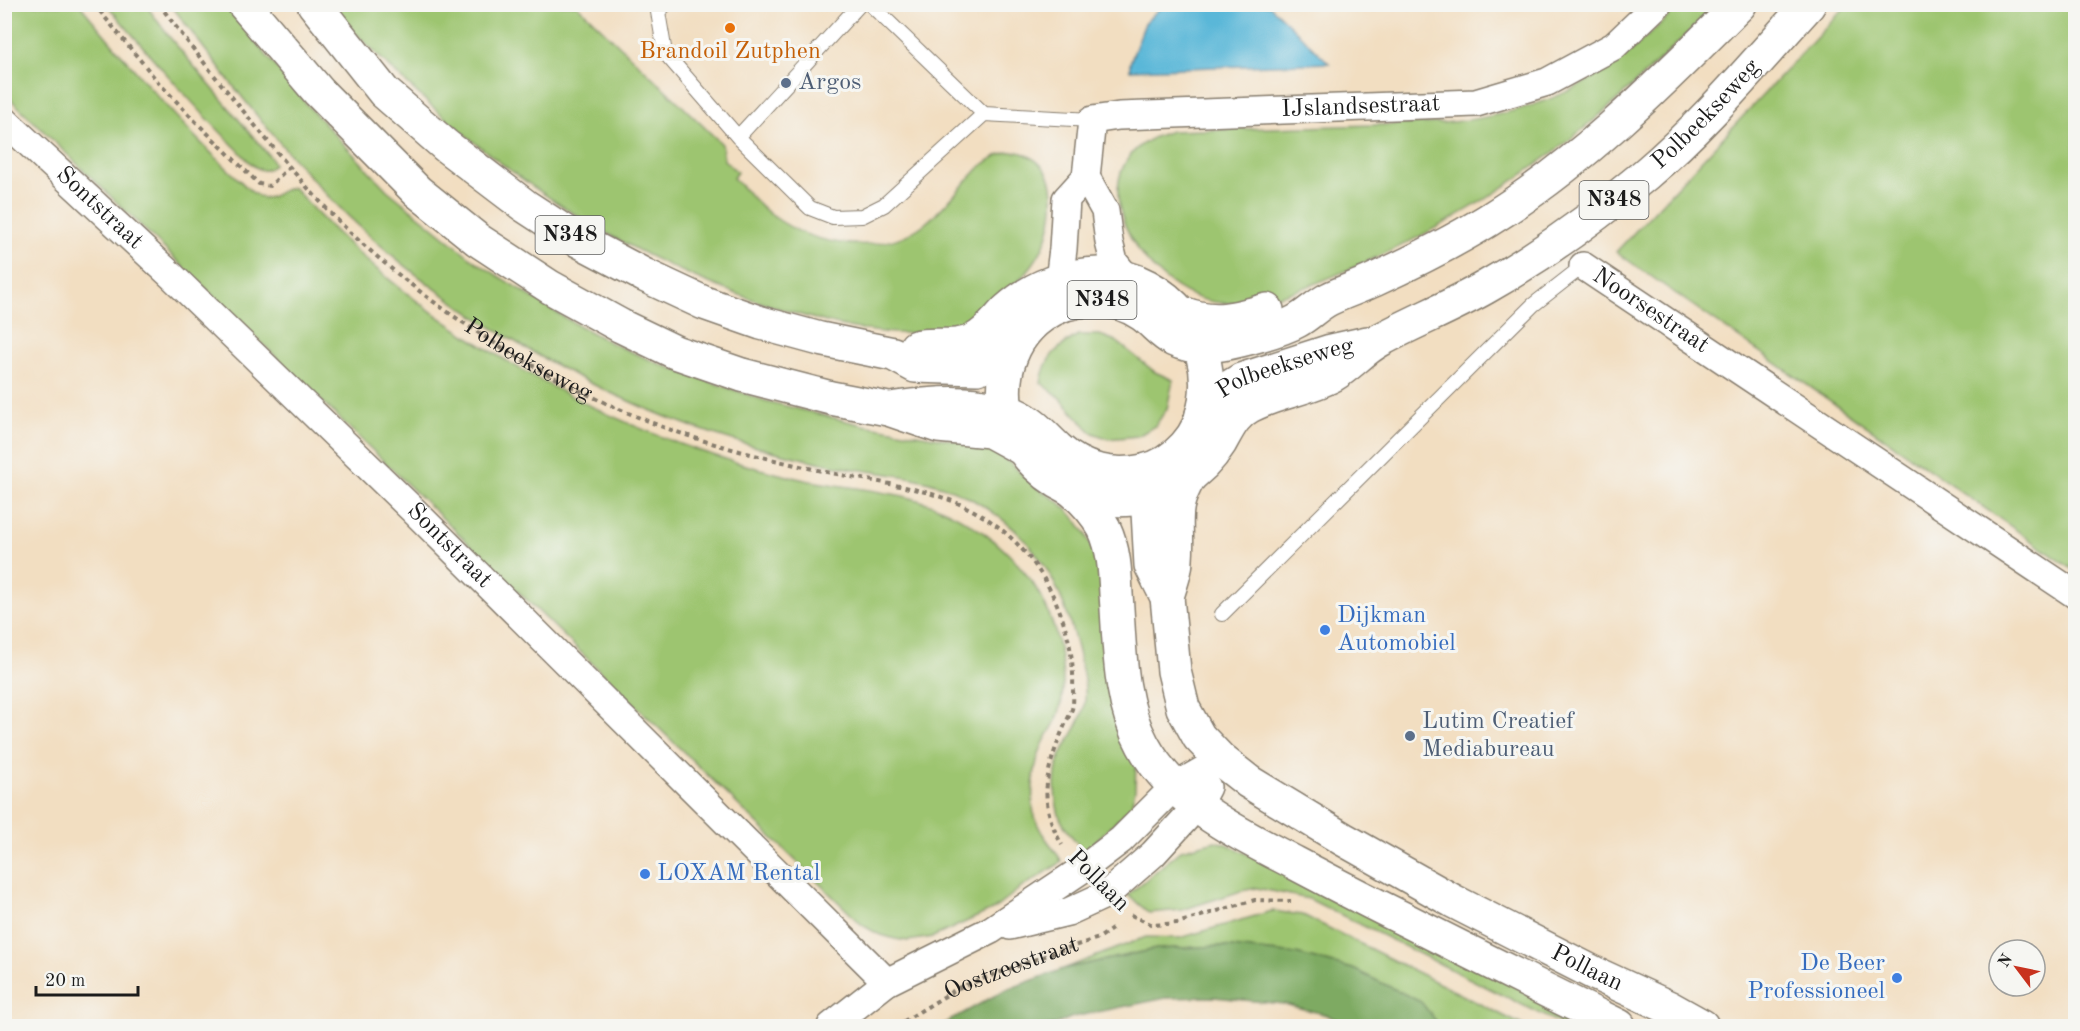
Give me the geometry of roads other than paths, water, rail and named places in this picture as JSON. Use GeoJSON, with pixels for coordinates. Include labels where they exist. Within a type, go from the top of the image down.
{"type":"FeatureCollection","features":[{"type":"Feature","properties":{"kind":"main road","name":"N348"},"geometry":{"type":"LineString","coordinates":[[244,4],[319,92],[417,191],[478,240],[550,287],[621,326],[675,352],[742,375],[831,398],[888,409],[938,426],[990,431],[1023,449]]}},
{"type":"Feature","properties":{"kind":"main road","name":"N348"},"geometry":{"type":"LineString","coordinates":[[314,4],[384,92],[446,146],[525,206],[574,238],[644,275],[704,303],[820,339],[893,354],[915,366],[967,369],[986,366],[1012,352]]}},
{"type":"Feature","properties":{"kind":"main road","name":"Polbeekseweg"},"geometry":{"type":"LineString","coordinates":[[1201,346],[1238,341],[1295,322],[1325,300],[1409,264],[1480,225],[1566,167],[1610,130],[1740,4]]}},
{"type":"Feature","properties":{"kind":"main road","name":"Polbeekseweg"},"geometry":{"type":"LineString","coordinates":[[1214,423],[1223,391],[1242,380],[1331,351],[1377,341],[1484,288],[1552,245],[1617,198],[1706,118],[1809,4]]}},
{"type":"Feature","properties":{"kind":"main road","name":"N348"},"geometry":{"type":"LineString","coordinates":[[893,354],[923,346],[962,345],[980,337],[1023,297],[1059,280],[1092,274],[1127,278],[1157,291],[1182,313],[1193,328],[1201,346],[1214,423],[1188,443],[1171,488],[1127,499],[1104,499],[1072,490],[1044,473],[1023,449],[1013,432],[1007,412],[1005,382],[1012,352],[1030,325],[1047,312],[1077,301],[1108,301],[1137,312],[1172,339],[1185,344],[1201,346]]}},
{"type":"Feature","properties":{"kind":"main road","name":"N348"},"geometry":{"type":"LineString","coordinates":[[1047,312],[1059,280]]}},
{"type":"Feature","properties":{"kind":"main road","name":"Polbeekseweg"},"geometry":{"type":"LineString","coordinates":[[1182,313],[1210,320],[1232,320],[1284,305],[1325,300]]}},
{"type":"Feature","properties":{"kind":"main road","name":"N348"},"geometry":{"type":"LineString","coordinates":[[888,409],[938,403],[994,408],[1031,424],[1069,458],[1089,468],[1121,474],[1177,470]]}},
{"type":"Feature","properties":{"kind":"main road","name":"Pollaan"},"geometry":{"type":"LineString","coordinates":[[1167,597],[1177,561],[1176,509],[1181,492],[1177,470]]}},
{"type":"Feature","properties":{"kind":"main road","name":"Pollaan"},"geometry":{"type":"LineString","coordinates":[[1072,490],[1093,512],[1108,538],[1114,562],[1123,679],[1130,713],[1143,745],[1162,774],[1185,796],[1253,841],[1619,1026]]}},
{"type":"Feature","properties":{"kind":"main road","name":"Pollaan"},"geometry":{"type":"LineString","coordinates":[[1149,495],[1151,564],[1167,597],[1174,671],[1183,708],[1199,736],[1221,760],[1250,783],[1324,828],[1453,901],[1702,1026]]}},
{"type":"Feature","properties":{"kind":"street","name":"IJslandsestraat"},"geometry":{"type":"LineString","coordinates":[[1092,120],[1119,116],[1476,103],[1547,82],[1614,46],[1658,4]]}},
{"type":"Feature","properties":{"kind":"street","name":"Sontstraat"},"geometry":{"type":"LineString","coordinates":[[4,120],[173,277],[404,502],[886,981]]}},
{"type":"Feature","properties":{"kind":"street"},"geometry":{"type":"LineString","coordinates":[[1059,280],[1064,249],[1066,199],[1086,177],[1092,120]]}},
{"type":"Feature","properties":{"kind":"street"},"geometry":{"type":"LineString","coordinates":[[1086,177],[1106,211],[1109,242],[1114,262],[1127,278]]}},
{"type":"Feature","properties":{"kind":"street","name":"Noorsestraat"},"geometry":{"type":"LineString","coordinates":[[1583,266],[2076,595]]}},
{"type":"Feature","properties":{"kind":"street","name":"Oostzeestraat"},"geometry":{"type":"LineString","coordinates":[[831,1026],[886,981],[991,930],[1084,868],[1185,796],[1221,760]]}},
{"type":"Feature","properties":{"kind":"street","name":"Oostzeestraat"},"geometry":{"type":"LineString","coordinates":[[991,930],[1068,912],[1107,894],[1153,854],[1185,796]]}},
{"type":"Feature","properties":{"kind":"lane"},"geometry":{"type":"LineString","coordinates":[[666,4],[658,12],[665,53],[738,137],[810,208],[833,217],[862,216],[884,205],[984,114]]}},
{"type":"Feature","properties":{"kind":"lane"},"geometry":{"type":"LineString","coordinates":[[738,137],[860,4]]}},
{"type":"Feature","properties":{"kind":"lane"},"geometry":{"type":"LineString","coordinates":[[870,4],[984,114],[1092,120]]}},
{"type":"Feature","properties":{"kind":"lane","name":"Noorsestraat"},"geometry":{"type":"LineString","coordinates":[[1222,614],[1533,305],[1583,266]]}},
{"type":"Feature","properties":{"kind":"water"},"geometry":{"type":"Polygon","coordinates":[[[1163,5],[1269,5],[1329,63],[1130,70],[1130,63],[1145,23],[1163,5]]]}},
{"type":"Feature","properties":{"kind":"place","name":"Brandoil Zutphen"},"geometry":{"type":"Point","coordinates":[730,28]}},
{"type":"Feature","properties":{"kind":"place","name":"Argos"},"geometry":{"type":"Point","coordinates":[786,83]}},
{"type":"Feature","properties":{"kind":"place","name":"Dijkman Automobiel"},"geometry":{"type":"Point","coordinates":[1325,630]}},
{"type":"Feature","properties":{"kind":"place","name":"Lutim Creatief Mediabureau"},"geometry":{"type":"Point","coordinates":[1410,736]}},
{"type":"Feature","properties":{"kind":"place","name":"LOXAM Rental"},"geometry":{"type":"Point","coordinates":[645,874]}},
{"type":"Feature","properties":{"kind":"place","name":"De Beer Professioneel"},"geometry":{"type":"Point","coordinates":[1897,978]}}]}
